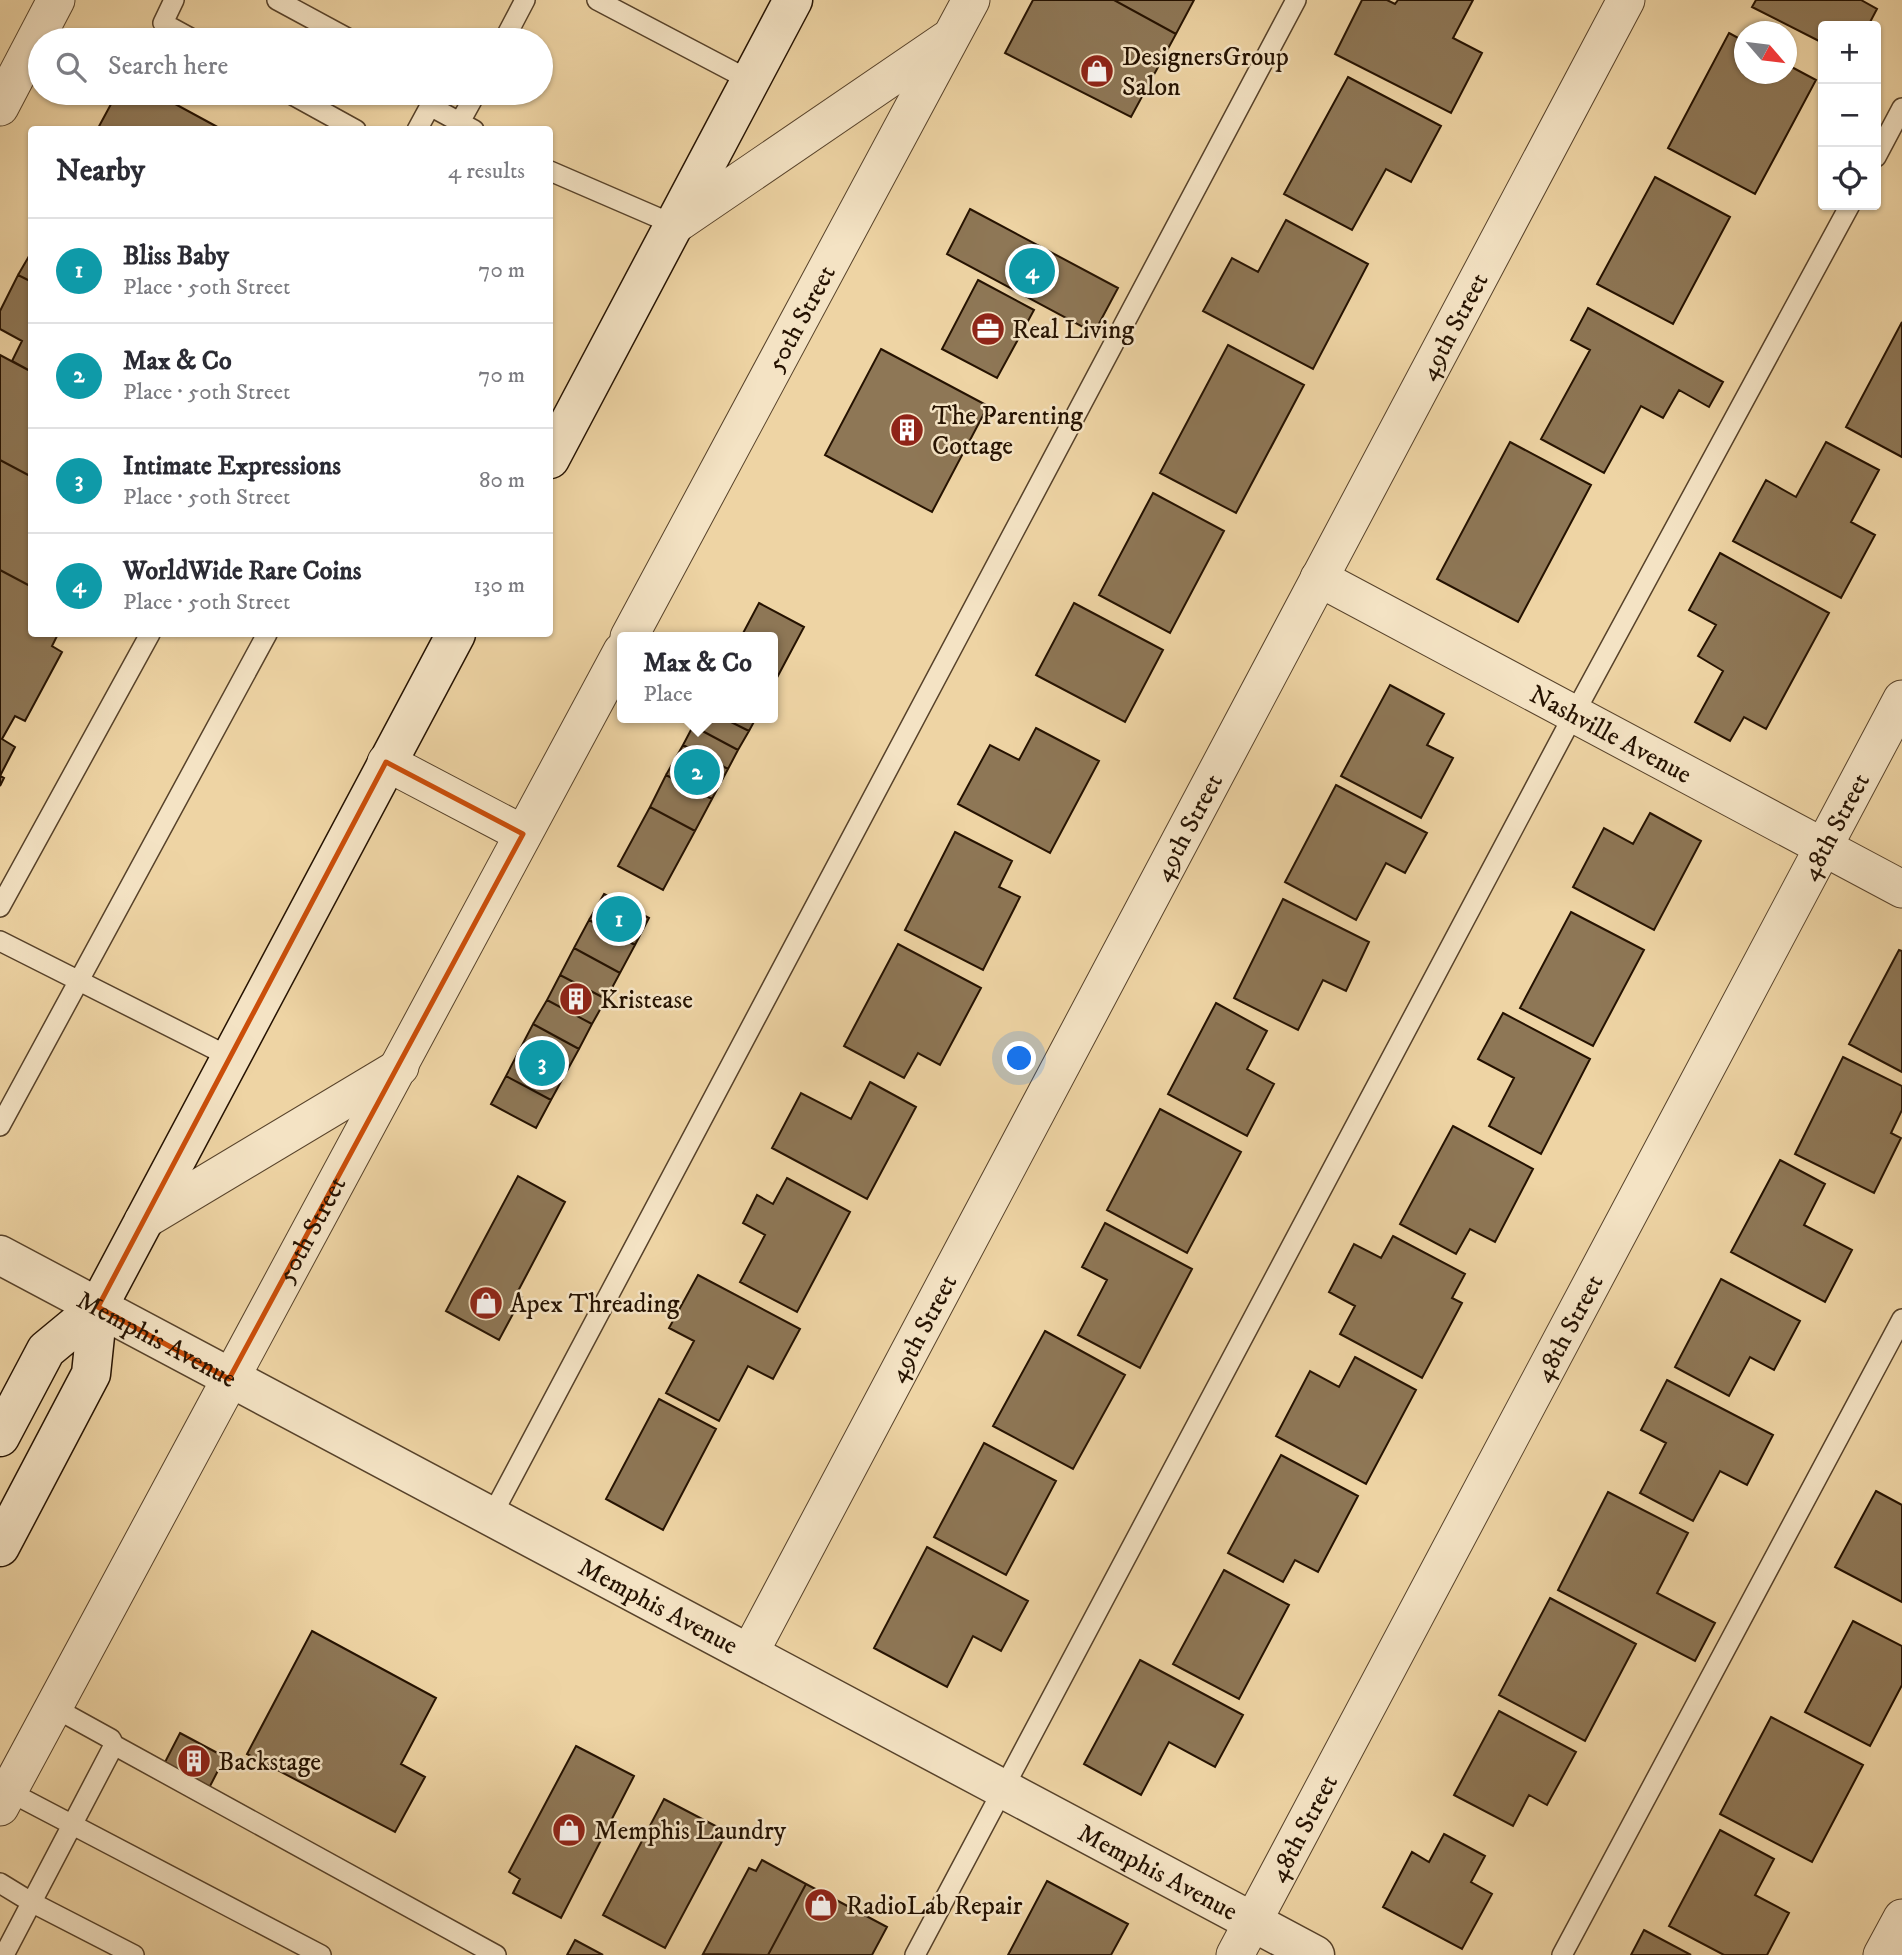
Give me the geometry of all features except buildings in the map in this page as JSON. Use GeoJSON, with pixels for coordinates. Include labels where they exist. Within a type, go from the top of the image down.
{"type":"FeatureCollection","features":[{"type":"Feature","properties":{"kind":"main road"},"geometry":{"type":"LineString","coordinates":[[553,453],[793,0]]}},
{"type":"Feature","properties":{"kind":"main road"},"geometry":{"type":"LineString","coordinates":[[0,1547],[91,1374],[98,1307],[386,762],[444,637]]}},
{"type":"Feature","properties":{"kind":"main road","name":"Memphis Avenue"},"geometry":{"type":"LineString","coordinates":[[0,1255],[1315,1955]]}},
{"type":"Feature","properties":{"kind":"main road"},"geometry":{"type":"LineString","coordinates":[[2,1428],[47,1350],[98,1307]]}},
{"type":"Feature","properties":{"kind":"street"},"geometry":{"type":"LineString","coordinates":[[42,28],[57,0]]}},
{"type":"Feature","properties":{"kind":"street","name":"50th Street"},"geometry":{"type":"LineString","coordinates":[[632,632],[971,0]]}},
{"type":"Feature","properties":{"kind":"street","name":"49th Street"},"geometry":{"type":"LineString","coordinates":[[749,1654],[1626,0]]}},
{"type":"Feature","properties":{"kind":"street"},"geometry":{"type":"LineString","coordinates":[[675,225],[952,36]]}},
{"type":"Feature","properties":{"kind":"street"},"geometry":{"type":"LineString","coordinates":[[0,107],[28,54]]}},
{"type":"Feature","properties":{"kind":"street","name":"Nashville Avenue"},"geometry":{"type":"LineString","coordinates":[[1319,578],[1902,889]]}},
{"type":"Feature","properties":{"kind":"street","name":"50th Street"},"geometry":{"type":"LineString","coordinates":[[4,1799],[617,660]]}},
{"type":"Feature","properties":{"kind":"street","name":"48th Street"},"geometry":{"type":"LineString","coordinates":[[1235,1955],[1902,699]]}},
{"type":"Feature","properties":{"kind":"street"},"geometry":{"type":"LineString","coordinates":[[386,762],[523,834]]}},
{"type":"Feature","properties":{"kind":"street"},"geometry":{"type":"LineString","coordinates":[[143,1221],[400,1067]]}},
{"type":"Feature","properties":{"kind":"street"},"geometry":{"type":"LineString","coordinates":[[1882,1955],[1902,1918]]}},
{"type":"Feature","properties":{"kind":"lane"},"geometry":{"type":"LineString","coordinates":[[172,28],[163,23],[174,0]]}},
{"type":"Feature","properties":{"kind":"lane"},"geometry":{"type":"LineString","coordinates":[[277,0],[329,28]]}},
{"type":"Feature","properties":{"kind":"lane"},"geometry":{"type":"LineString","coordinates":[[510,28],[525,0]]}},
{"type":"Feature","properties":{"kind":"lane"},"geometry":{"type":"LineString","coordinates":[[597,0],[751,81]]}},
{"type":"Feature","properties":{"kind":"lane"},"geometry":{"type":"LineString","coordinates":[[491,1517],[1296,0]]}},
{"type":"Feature","properties":{"kind":"lane"},"geometry":{"type":"LineString","coordinates":[[311,105],[349,126]]}},
{"type":"Feature","properties":{"kind":"lane"},"geometry":{"type":"LineString","coordinates":[[418,126],[424,105]]}},
{"type":"Feature","properties":{"kind":"lane"},"geometry":{"type":"LineString","coordinates":[[435,105],[467,126],[473,105]]}},
{"type":"Feature","properties":{"kind":"lane"},"geometry":{"type":"LineString","coordinates":[[1881,148],[1902,108]]}},
{"type":"Feature","properties":{"kind":"lane"},"geometry":{"type":"LineString","coordinates":[[553,172],[675,225]]}},
{"type":"Feature","properties":{"kind":"lane"},"geometry":{"type":"LineString","coordinates":[[915,1955],[1574,714],[1847,210]]}},
{"type":"Feature","properties":{"kind":"lane"},"geometry":{"type":"LineString","coordinates":[[0,907],[148,637]]}},
{"type":"Feature","properties":{"kind":"lane"},"geometry":{"type":"LineString","coordinates":[[0,1126],[265,637]]}},
{"type":"Feature","properties":{"kind":"lane"},"geometry":{"type":"LineString","coordinates":[[0,941],[230,1057]]}},
{"type":"Feature","properties":{"kind":"lane"},"geometry":{"type":"LineString","coordinates":[[1562,1955],[1902,1320]]}},
{"type":"Feature","properties":{"kind":"lane"},"geometry":{"type":"LineString","coordinates":[[53,1707],[111,1739],[114,1745],[496,1955]]}},
{"type":"Feature","properties":{"kind":"lane"},"geometry":{"type":"LineString","coordinates":[[4,1955],[114,1745]]}},
{"type":"Feature","properties":{"kind":"lane"},"geometry":{"type":"LineString","coordinates":[[4,1799],[74,1825],[321,1955]]}},
{"type":"Feature","properties":{"kind":"lane"},"geometry":{"type":"LineString","coordinates":[[0,1883],[134,1955]]}},
{"type":"Feature","properties":{"kind":"highlighted area"},"geometry":{"type":"Polygon","coordinates":[[[386,762],[523,834],[229,1379],[98,1307],[386,762]]]}},
{"type":"Feature","properties":{"kind":"place","name":"DesignersGroup Salon"},"geometry":{"type":"Point","coordinates":[1097,71]}},
{"type":"Feature","properties":{"kind":"place","name":"WorldWide Rare Coins"},"geometry":{"type":"Point","coordinates":[1032,271]}},
{"type":"Feature","properties":{"kind":"place","name":"Real Living"},"geometry":{"type":"Point","coordinates":[988,329]}},
{"type":"Feature","properties":{"kind":"place","name":"The Parenting Cottage"},"geometry":{"type":"Point","coordinates":[907,430]}},
{"type":"Feature","properties":{"kind":"place","name":"Max & Co"},"geometry":{"type":"Point","coordinates":[697,772]}},
{"type":"Feature","properties":{"kind":"place","name":"Bliss Baby"},"geometry":{"type":"Point","coordinates":[619,919]}},
{"type":"Feature","properties":{"kind":"place","name":"Kristease"},"geometry":{"type":"Point","coordinates":[576,999]}},
{"type":"Feature","properties":{"kind":"place","name":"Intimate Expressions"},"geometry":{"type":"Point","coordinates":[542,1063]}},
{"type":"Feature","properties":{"kind":"place","name":"Apex Threading"},"geometry":{"type":"Point","coordinates":[486,1303]}},
{"type":"Feature","properties":{"kind":"place","name":"Backstage"},"geometry":{"type":"Point","coordinates":[194,1761]}},
{"type":"Feature","properties":{"kind":"place","name":"Memphis Laundry"},"geometry":{"type":"Point","coordinates":[569,1830]}},
{"type":"Feature","properties":{"kind":"place","name":"RadioLab Repair"},"geometry":{"type":"Point","coordinates":[821,1905]}}]}
